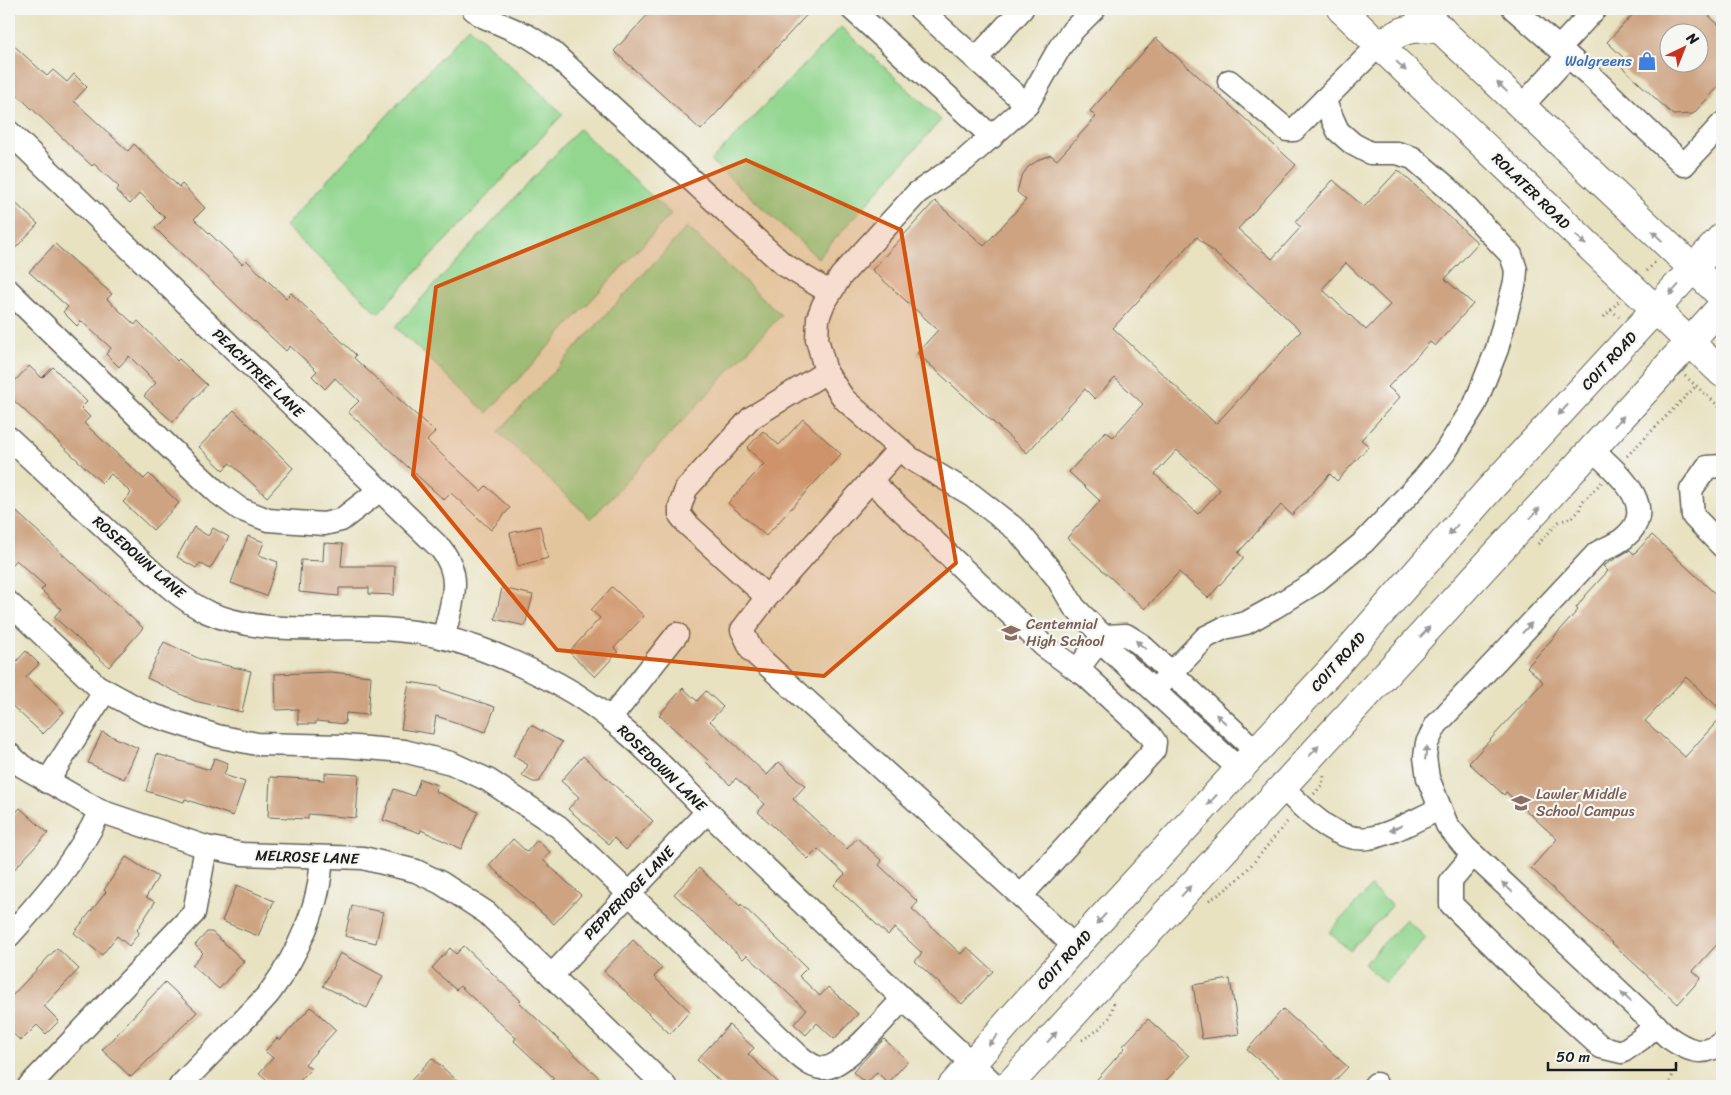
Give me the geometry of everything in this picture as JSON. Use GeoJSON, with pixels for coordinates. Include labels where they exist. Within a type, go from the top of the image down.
{"type":"FeatureCollection","features":[{"type":"Feature","properties":{"kind":"main road","name":"ROLATER ROAD"},"geometry":{"type":"LineString","coordinates":[[1341,9],[1722,373]]}},
{"type":"Feature","properties":{"kind":"main road"},"geometry":{"type":"LineString","coordinates":[[1419,9],[1722,296]]}},
{"type":"Feature","properties":{"kind":"main road"},"geometry":{"type":"LineString","coordinates":[[1379,45],[1400,31],[1422,28],[1441,29]]}},
{"type":"Feature","properties":{"kind":"main road","name":"COIT ROAD"},"geometry":{"type":"LineString","coordinates":[[952,1086],[1075,947],[1249,761],[1488,491],[1722,237]]}},
{"type":"Feature","properties":{"kind":"main road"},"geometry":{"type":"LineString","coordinates":[[1008,1086],[1281,786],[1593,450],[1722,306]]}},
{"type":"Feature","properties":{"kind":"main road"},"geometry":{"type":"LineString","coordinates":[[1249,761],[1281,786]]}},
{"type":"Feature","properties":{"kind":"street"},"geometry":{"type":"LineString","coordinates":[[473,9],[488,19],[528,36],[550,51],[783,264],[829,292]]}},
{"type":"Feature","properties":{"kind":"street"},"geometry":{"type":"LineString","coordinates":[[852,9],[992,136]]}},
{"type":"Feature","properties":{"kind":"street"},"geometry":{"type":"LineString","coordinates":[[920,9],[1027,105]]}},
{"type":"Feature","properties":{"kind":"street"},"geometry":{"type":"LineString","coordinates":[[976,59],[1022,9]]}},
{"type":"Feature","properties":{"kind":"street"},"geometry":{"type":"LineString","coordinates":[[1094,9],[1073,30],[1060,48],[1027,105],[965,160],[917,193],[841,276],[829,292],[817,326],[818,350],[826,372],[844,399],[900,449],[925,468],[972,495],[1005,519],[1040,556],[1074,607],[1103,636],[1110,650],[1155,690],[1249,761]]}},
{"type":"Feature","properties":{"kind":"street"},"geometry":{"type":"LineString","coordinates":[[1514,9],[1684,165],[1722,124]]}},
{"type":"Feature","properties":{"kind":"street"},"geometry":{"type":"LineString","coordinates":[[1522,106],[1595,9]]}},
{"type":"Feature","properties":{"kind":"street"},"geometry":{"type":"LineString","coordinates":[[1230,82],[1287,130],[1294,130],[1379,45]]}},
{"type":"Feature","properties":{"kind":"street"},"geometry":{"type":"LineString","coordinates":[[1155,690],[1193,648],[1210,634],[1246,623],[1314,583],[1364,542],[1424,478],[1456,435],[1484,385],[1497,349],[1515,282],[1516,270],[1511,255],[1448,190],[1408,155],[1370,154],[1353,144],[1338,131],[1324,100]]}},
{"type":"Feature","properties":{"kind":"street","name":"PEACHTREE LANE"},"geometry":{"type":"LineString","coordinates":[[9,132],[451,561],[455,571],[454,584],[444,636]]}},
{"type":"Feature","properties":{"kind":"street"},"geometry":{"type":"LineString","coordinates":[[9,291],[171,449],[240,509],[268,520],[324,524],[341,520],[380,490]]}},
{"type":"Feature","properties":{"kind":"street"},"geometry":{"type":"LineString","coordinates":[[766,597],[684,521],[680,514],[681,499],[686,489],[751,418],[826,372]]}},
{"type":"Feature","properties":{"kind":"street","name":"ROSEDOWN LANE"},"geometry":{"type":"LineString","coordinates":[[9,438],[167,586],[207,612],[243,624],[284,629],[373,628],[444,636],[513,662],[544,677],[596,707],[641,744],[707,812],[996,1086]]}},
{"type":"Feature","properties":{"kind":"street"},"geometry":{"type":"LineString","coordinates":[[900,449],[766,597],[742,630],[752,650],[1075,947]]}},
{"type":"Feature","properties":{"kind":"street"},"geometry":{"type":"LineString","coordinates":[[1593,450],[1628,484],[1636,498],[1638,512],[1636,524],[1624,538],[1597,553],[1436,725],[1428,743],[1425,758],[1428,778],[1447,825],[1474,856],[1656,1025],[1685,1049],[1697,1052],[1709,1050],[1722,1042]]}},
{"type":"Feature","properties":{"kind":"street"},"geometry":{"type":"LineString","coordinates":[[1722,466],[1707,467],[1691,490],[1693,516],[1722,546]]}},
{"type":"Feature","properties":{"kind":"street"},"geometry":{"type":"LineString","coordinates":[[871,481],[1044,646],[1085,674],[1150,735],[1154,742],[1154,750],[1021,896]]}},
{"type":"Feature","properties":{"kind":"street"},"geometry":{"type":"LineString","coordinates":[[9,603],[105,691],[146,712],[216,736],[265,744],[375,748],[404,751],[451,763],[488,780],[540,812],[559,827],[798,1055],[814,1066],[825,1068],[842,1062],[903,999]]}},
{"type":"Feature","properties":{"kind":"street"},"geometry":{"type":"LineString","coordinates":[[610,719],[677,634]]}},
{"type":"Feature","properties":{"kind":"street"},"geometry":{"type":"LineString","coordinates":[[1103,636],[1126,635],[1131,637],[1171,673],[1249,761]]}},
{"type":"Feature","properties":{"kind":"street"},"geometry":{"type":"LineString","coordinates":[[1077,670],[1103,636]]}},
{"type":"Feature","properties":{"kind":"street"},"geometry":{"type":"LineString","coordinates":[[47,782],[105,691]]}},
{"type":"Feature","properties":{"kind":"street","name":"MELROSE LANE"},"geometry":{"type":"LineString","coordinates":[[13,767],[47,782],[100,812],[206,847],[242,854],[363,858],[416,871],[441,883],[487,913],[665,1086]]}},
{"type":"Feature","properties":{"kind":"street"},"geometry":{"type":"LineString","coordinates":[[1281,786],[1308,799],[1334,830],[1354,837],[1368,838],[1440,808]]}},
{"type":"Feature","properties":{"kind":"street"},"geometry":{"type":"LineString","coordinates":[[9,936],[56,883],[80,850],[100,812]]}},
{"type":"Feature","properties":{"kind":"street","name":"PEPPERIDGE LANE"},"geometry":{"type":"LineString","coordinates":[[552,975],[707,812]]}},
{"type":"Feature","properties":{"kind":"street"},"geometry":{"type":"LineString","coordinates":[[29,1086],[194,913],[206,847]]}},
{"type":"Feature","properties":{"kind":"street"},"geometry":{"type":"LineString","coordinates":[[1474,856],[1452,881],[1451,904],[1534,986],[1601,1047],[1622,1052],[1642,1039],[1656,1025]]}},
{"type":"Feature","properties":{"kind":"street"},"geometry":{"type":"LineString","coordinates":[[180,1086],[269,992],[289,960],[308,918],[321,871],[321,858]]}},
{"type":"Feature","properties":{"kind":"path"},"geometry":{"type":"LineString","coordinates":[[1604,317],[1611,310]]}},
{"type":"Feature","properties":{"kind":"path"},"geometry":{"type":"LineString","coordinates":[[1692,383],[1722,409]]}},
{"type":"Feature","properties":{"kind":"path"},"geometry":{"type":"LineString","coordinates":[[1532,550],[1560,522],[1573,517],[1579,511],[1582,502],[1696,386]]}},
{"type":"Feature","properties":{"kind":"path"},"geometry":{"type":"LineString","coordinates":[[1208,901],[1218,896],[1243,874],[1322,785],[1325,773]]}},
{"type":"Feature","properties":{"kind":"path"},"geometry":{"type":"LineString","coordinates":[[1075,1043],[1098,1030],[1110,1017],[1117,999]]}},
{"type":"Feature","properties":{"kind":"path"},"geometry":{"type":"LineString","coordinates":[[1668,1086],[1685,1049]]}},
{"type":"Feature","properties":{"kind":"highlighted area"},"geometry":{"type":"Polygon","coordinates":[[[746,160],[901,230],[956,563],[824,676],[557,650],[413,475],[436,287],[746,160]]]}},
{"type":"Feature","properties":{"kind":"green space"},"geometry":{"type":"Polygon","coordinates":[[[469,27],[563,114],[378,313],[285,226],[469,27]]]}},
{"type":"Feature","properties":{"kind":"green space"},"geometry":{"type":"Polygon","coordinates":[[[841,27],[941,120],[818,258],[711,161],[841,27]]]}},
{"type":"Feature","properties":{"kind":"green space"},"geometry":{"type":"Polygon","coordinates":[[[579,129],[671,214],[487,413],[395,327],[579,129]]]}},
{"type":"Feature","properties":{"kind":"green space"},"geometry":{"type":"Polygon","coordinates":[[[687,227],[781,315],[591,519],[498,432],[687,227]]]}},
{"type":"Feature","properties":{"kind":"green space"},"geometry":{"type":"Polygon","coordinates":[[[1371,887],[1392,906],[1350,951],[1329,932],[1371,887]]]}},
{"type":"Feature","properties":{"kind":"green space"},"geometry":{"type":"Polygon","coordinates":[[[1406,919],[1426,938],[1385,983],[1364,964],[1406,919]]]}},
{"type":"Feature","properties":{"kind":"building"},"geometry":{"type":"Polygon","coordinates":[[[653,9],[812,9],[701,130],[614,51],[653,9]]]}},
{"type":"Feature","properties":{"kind":"building","name":"Walgreens"},"geometry":{"type":"Polygon","coordinates":[[[1638,9],[1702,9],[1722,28],[1722,83],[1693,114],[1673,115],[1621,66],[1626,60],[1607,42],[1638,9]]]}},
{"type":"Feature","properties":{"kind":"building","name":"Centennial High School"},"geometry":{"type":"Polygon","coordinates":[[[1156,38],[1296,165],[1238,229],[1272,259],[1301,227],[1295,222],[1333,180],[1364,207],[1398,170],[1478,243],[1445,279],[1473,304],[1435,346],[1430,342],[1388,387],[1400,397],[1361,440],[1369,446],[1337,481],[1330,474],[1292,515],[1281,505],[1238,553],[1244,558],[1208,598],[1179,572],[1145,609],[1067,538],[1100,501],[1069,472],[1106,431],[1113,437],[1143,404],[1115,378],[1095,399],[1085,389],[1027,453],[917,353],[938,330],[872,270],[935,201],[984,246],[1026,200],[1017,192],[1021,177],[1028,167],[1040,159],[1051,155],[1057,160],[1096,117],[1090,111],[1156,38]],[[1197,237],[1113,328],[1216,424],[1301,331],[1197,237]],[[1346,263],[1322,289],[1366,330],[1390,305],[1346,263]],[[1177,450],[1155,474],[1198,514],[1220,490],[1177,450]]]}},
{"type":"Feature","properties":{"kind":"building"},"geometry":{"type":"Polygon","coordinates":[[[9,41],[47,76],[53,70],[67,82],[74,74],[87,87],[74,101],[128,151],[134,144],[179,187],[182,184],[205,208],[194,219],[242,264],[246,260],[286,298],[291,293],[356,355],[354,358],[435,432],[427,441],[481,491],[486,486],[510,508],[491,530],[451,493],[444,500],[348,412],[359,401],[335,378],[325,389],[312,376],[317,371],[290,346],[286,351],[170,243],[155,228],[165,218],[140,193],[130,204],[116,191],[119,187],[94,164],[92,166],[9,87],[9,41]]]}},
{"type":"Feature","properties":{"kind":"building"},"geometry":{"type":"Polygon","coordinates":[[[9,197],[38,224],[9,255],[9,197]]]}},
{"type":"Feature","properties":{"kind":"building"},"geometry":{"type":"Polygon","coordinates":[[[55,244],[112,294],[107,299],[135,325],[138,321],[177,361],[179,359],[207,385],[173,422],[144,396],[156,383],[129,356],[119,367],[106,354],[111,348],[81,321],[77,326],[63,312],[68,307],[29,272],[55,244]]]}},
{"type":"Feature","properties":{"kind":"building"},"geometry":{"type":"Polygon","coordinates":[[[29,366],[42,378],[53,367],[87,402],[81,408],[90,417],[84,423],[144,479],[149,474],[179,503],[153,530],[123,502],[131,493],[111,474],[102,483],[9,396],[9,387],[29,366]]]}},
{"type":"Feature","properties":{"kind":"building"},"geometry":{"type":"Polygon","coordinates":[[[234,410],[293,468],[267,497],[230,463],[223,470],[199,447],[234,410]]]}},
{"type":"Feature","properties":{"kind":"building"},"geometry":{"type":"Polygon","coordinates":[[[803,419],[841,454],[766,536],[728,503],[764,464],[747,448],[763,431],[779,445],[803,419]]]}},
{"type":"Feature","properties":{"kind":"building"},"geometry":{"type":"Polygon","coordinates":[[[9,505],[143,628],[109,667],[54,617],[61,609],[41,590],[45,586],[16,560],[9,567],[9,505]]]}},
{"type":"Feature","properties":{"kind":"building"},"geometry":{"type":"Polygon","coordinates":[[[540,526],[548,558],[518,566],[510,533],[540,526]]]}},
{"type":"Feature","properties":{"kind":"building"},"geometry":{"type":"Polygon","coordinates":[[[194,527],[208,536],[213,528],[229,537],[210,569],[200,563],[196,568],[177,557],[194,527]]]}},
{"type":"Feature","properties":{"kind":"building"},"geometry":{"type":"Polygon","coordinates":[[[1652,535],[1722,600],[1722,711],[1686,677],[1645,721],[1685,757],[1722,716],[1722,939],[1693,971],[1701,978],[1678,1004],[1531,868],[1557,839],[1506,792],[1504,795],[1469,763],[1543,682],[1527,667],[1578,610],[1576,608],[1585,596],[1608,571],[1603,566],[1630,550],[1634,554],[1652,535]]]}},
{"type":"Feature","properties":{"kind":"building"},"geometry":{"type":"Polygon","coordinates":[[[248,536],[264,542],[259,555],[278,562],[266,596],[231,583],[248,536]]]}},
{"type":"Feature","properties":{"kind":"building"},"geometry":{"type":"Polygon","coordinates":[[[324,543],[343,544],[341,566],[395,566],[394,595],[369,594],[369,588],[339,588],[339,596],[299,592],[301,560],[323,561],[324,543]]]}},
{"type":"Feature","properties":{"kind":"building"},"geometry":{"type":"Polygon","coordinates":[[[612,587],[644,616],[614,648],[618,652],[595,677],[569,652],[600,618],[591,610],[612,587]]]}},
{"type":"Feature","properties":{"kind":"building"},"geometry":{"type":"Polygon","coordinates":[[[502,588],[533,595],[525,626],[495,619],[502,588]]]}},
{"type":"Feature","properties":{"kind":"building"},"geometry":{"type":"Polygon","coordinates":[[[164,642],[202,660],[251,671],[242,712],[195,701],[147,678],[164,642]]]}},
{"type":"Feature","properties":{"kind":"building"},"geometry":{"type":"Polygon","coordinates":[[[26,651],[39,664],[26,677],[64,712],[43,734],[9,703],[9,657],[15,663],[26,651]]]}},
{"type":"Feature","properties":{"kind":"building"},"geometry":{"type":"Polygon","coordinates":[[[331,672],[371,676],[368,715],[346,713],[345,724],[316,721],[316,724],[298,724],[298,709],[276,710],[275,674],[331,672]]]}},
{"type":"Feature","properties":{"kind":"building"},"geometry":{"type":"Polygon","coordinates":[[[409,682],[441,687],[440,689],[495,707],[486,732],[436,716],[433,734],[401,729],[409,682]]]}},
{"type":"Feature","properties":{"kind":"building"},"geometry":{"type":"Polygon","coordinates":[[[683,688],[697,701],[706,691],[723,707],[710,721],[767,775],[779,762],[805,786],[793,799],[847,849],[857,838],[882,861],[879,865],[918,902],[912,909],[961,954],[967,947],[993,971],[962,1004],[915,961],[922,953],[895,928],[888,935],[834,885],[845,874],[818,849],[808,859],[758,812],[765,804],[736,778],[730,785],[706,762],[708,760],[659,715],[683,688]]]}},
{"type":"Feature","properties":{"kind":"building"},"geometry":{"type":"Polygon","coordinates":[[[531,725],[562,742],[539,782],[533,782],[522,776],[528,765],[513,756],[531,725]]]}},
{"type":"Feature","properties":{"kind":"building"},"geometry":{"type":"Polygon","coordinates":[[[102,732],[138,748],[124,779],[88,763],[102,732]]]}},
{"type":"Feature","properties":{"kind":"building"},"geometry":{"type":"Polygon","coordinates":[[[157,754],[210,770],[214,758],[228,763],[224,775],[245,782],[233,816],[185,799],[184,802],[146,791],[157,754]]]}},
{"type":"Feature","properties":{"kind":"building"},"geometry":{"type":"Polygon","coordinates":[[[583,756],[653,821],[626,850],[614,838],[609,844],[568,809],[579,797],[561,781],[583,756]]]}},
{"type":"Feature","properties":{"kind":"building"},"geometry":{"type":"Polygon","coordinates":[[[325,773],[359,775],[356,818],[308,814],[308,819],[268,817],[270,777],[325,780],[325,773]]]}},
{"type":"Feature","properties":{"kind":"building"},"geometry":{"type":"Polygon","coordinates":[[[420,779],[437,785],[435,791],[478,812],[461,849],[421,830],[420,833],[383,820],[394,789],[414,796],[420,779]]]}},
{"type":"Feature","properties":{"kind":"building"},"geometry":{"type":"Polygon","coordinates":[[[20,808],[48,833],[9,875],[9,820],[20,808]]]}},
{"type":"Feature","properties":{"kind":"building"},"geometry":{"type":"Polygon","coordinates":[[[513,839],[527,852],[537,840],[550,852],[543,860],[581,895],[554,924],[489,865],[513,839]]]}},
{"type":"Feature","properties":{"kind":"building"},"geometry":{"type":"Polygon","coordinates":[[[126,857],[158,877],[146,897],[155,902],[137,930],[139,933],[129,946],[117,936],[102,955],[74,933],[106,892],[104,890],[126,857]]]}},
{"type":"Feature","properties":{"kind":"building"},"geometry":{"type":"Polygon","coordinates":[[[699,868],[740,906],[741,904],[807,968],[799,976],[820,996],[828,987],[858,1014],[834,1039],[817,1023],[806,1035],[794,1024],[806,1010],[747,955],[743,959],[674,894],[699,868]]]}},
{"type":"Feature","properties":{"kind":"building"},"geometry":{"type":"Polygon","coordinates":[[[237,885],[274,901],[258,936],[222,921],[237,885]]]}},
{"type":"Feature","properties":{"kind":"building"},"geometry":{"type":"Polygon","coordinates":[[[352,906],[383,912],[376,943],[345,936],[352,906]]]}},
{"type":"Feature","properties":{"kind":"building"},"geometry":{"type":"Polygon","coordinates":[[[207,932],[212,932],[244,961],[219,989],[192,965],[203,953],[195,945],[207,932]]]}},
{"type":"Feature","properties":{"kind":"building"},"geometry":{"type":"Polygon","coordinates":[[[633,940],[662,968],[654,977],[690,1011],[670,1034],[604,971],[633,940]]]}},
{"type":"Feature","properties":{"kind":"building"},"geometry":{"type":"Polygon","coordinates":[[[464,946],[521,1001],[519,1002],[608,1086],[546,1086],[554,1078],[514,1041],[516,1038],[460,986],[456,990],[432,968],[450,948],[456,954],[464,946]]]}},
{"type":"Feature","properties":{"kind":"building"},"geometry":{"type":"Polygon","coordinates":[[[57,948],[79,969],[44,1006],[59,1021],[46,1034],[37,1025],[21,1041],[9,1030],[9,999],[57,948]]]}},
{"type":"Feature","properties":{"kind":"building"},"geometry":{"type":"Polygon","coordinates":[[[340,953],[383,976],[367,1008],[323,986],[340,953]]]}},
{"type":"Feature","properties":{"kind":"building"},"geometry":{"type":"Polygon","coordinates":[[[1230,979],[1239,1034],[1202,1039],[1193,985],[1230,979]]]}},
{"type":"Feature","properties":{"kind":"building"},"geometry":{"type":"Polygon","coordinates":[[[165,982],[197,1012],[131,1077],[102,1050],[165,982]]]}},
{"type":"Feature","properties":{"kind":"building"},"geometry":{"type":"Polygon","coordinates":[[[311,1007],[336,1030],[305,1064],[311,1069],[295,1086],[274,1086],[259,1073],[273,1058],[265,1051],[277,1038],[280,1040],[311,1007]]]}},
{"type":"Feature","properties":{"kind":"building"},"geometry":{"type":"Polygon","coordinates":[[[1283,1009],[1348,1067],[1330,1086],[1289,1086],[1247,1050],[1283,1009]]]}},
{"type":"Feature","properties":{"kind":"building"},"geometry":{"type":"Polygon","coordinates":[[[1148,1019],[1189,1056],[1161,1086],[1091,1086],[1125,1048],[1123,1046],[1148,1019]]]}},
{"type":"Feature","properties":{"kind":"building"},"geometry":{"type":"Polygon","coordinates":[[[729,1025],[754,1048],[748,1054],[782,1086],[725,1086],[697,1060],[729,1025]]]}},
{"type":"Feature","properties":{"kind":"building"},"geometry":{"type":"Polygon","coordinates":[[[884,1039],[908,1061],[888,1083],[877,1072],[866,1084],[853,1072],[884,1039]]]}},
{"type":"Feature","properties":{"kind":"building"},"geometry":{"type":"Polygon","coordinates":[[[432,1058],[463,1086],[406,1086],[432,1058]]]}},
{"type":"Feature","properties":{"kind":"place","name":"Walgreens"},"geometry":{"type":"Point","coordinates":[1647,61]}},
{"type":"Feature","properties":{"kind":"place","name":"Centennial High School"},"geometry":{"type":"Point","coordinates":[1011,633]}},
{"type":"Feature","properties":{"kind":"place","name":"Lawler Middle School Campus"},"geometry":{"type":"Point","coordinates":[1521,803]}}]}
